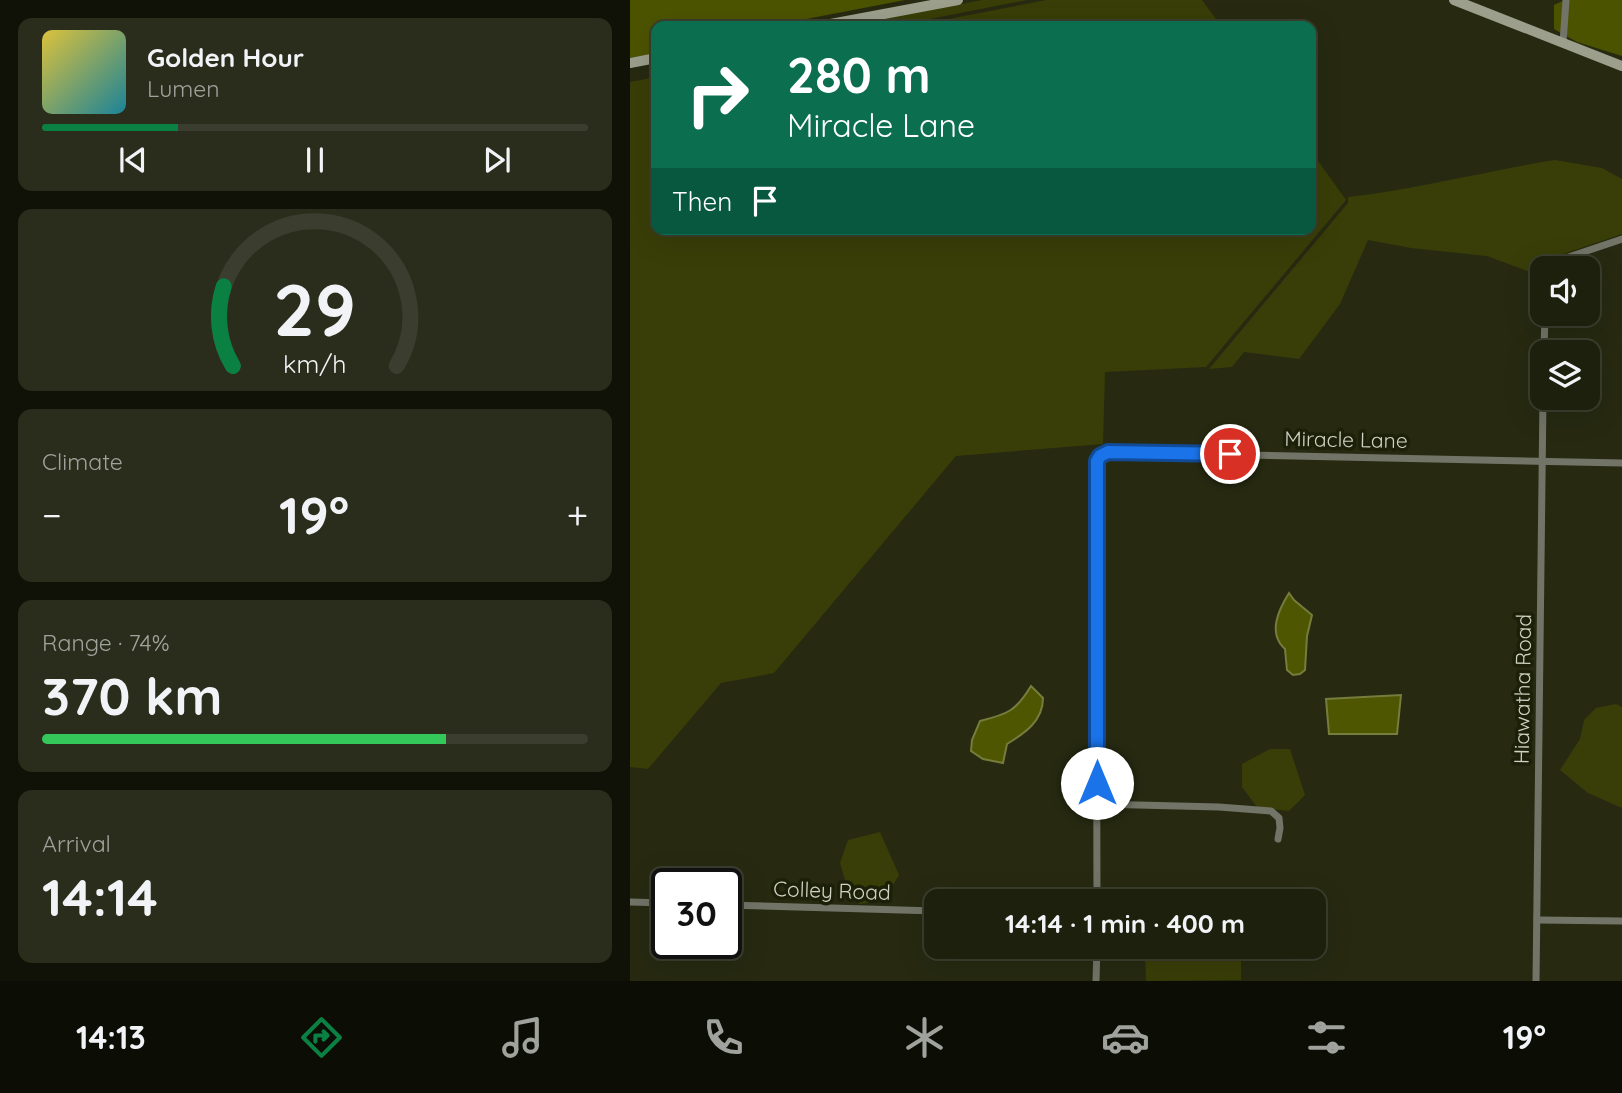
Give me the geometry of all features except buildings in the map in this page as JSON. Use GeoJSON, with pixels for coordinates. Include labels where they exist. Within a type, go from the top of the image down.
{"type":"FeatureCollection","features":[{"type":"Feature","properties":{"kind":"main road"},"geometry":{"type":"LineString","coordinates":[[847,21],[958,0]]}},
{"type":"Feature","properties":{"kind":"main road"},"geometry":{"type":"LineString","coordinates":[[1454,0],[1622,66]]}},
{"type":"Feature","properties":{"kind":"main road"},"geometry":{"type":"LineString","coordinates":[[630,63],[651,59]]}},
{"type":"Feature","properties":{"kind":"street"},"geometry":{"type":"LineString","coordinates":[[1563,43],[1566,0]]}},
{"type":"Feature","properties":{"kind":"street"},"geometry":{"type":"LineString","coordinates":[[1572,256],[1622,239]]}},
{"type":"Feature","properties":{"kind":"street","name":"Hiawatha Road"},"geometry":{"type":"LineString","coordinates":[[1536,981],[1543,410]]}},
{"type":"Feature","properties":{"kind":"street","name":"Miracle Lane"},"geometry":{"type":"LineString","coordinates":[[1097,804],[1096,464],[1100,456],[1108,452],[1622,463]]}},
{"type":"Feature","properties":{"kind":"street"},"geometry":{"type":"LineString","coordinates":[[1097,889],[1097,804],[1271,811],[1279,818],[1278,839]]}},
{"type":"Feature","properties":{"kind":"street"},"geometry":{"type":"LineString","coordinates":[[630,902],[651,903]]}},
{"type":"Feature","properties":{"kind":"street","name":"Colley Road"},"geometry":{"type":"LineString","coordinates":[[742,905],[924,911]]}},
{"type":"Feature","properties":{"kind":"street"},"geometry":{"type":"LineString","coordinates":[[1537,920],[1622,921]]}},
{"type":"Feature","properties":{"kind":"street"},"geometry":{"type":"LineString","coordinates":[[1096,981],[1097,959]]}},
{"type":"Feature","properties":{"kind":"shaded area"},"geometry":{"type":"Polygon","coordinates":[[[630,0],[905,0],[796,21],[651,21],[651,54],[630,58],[630,0]]]}},
{"type":"Feature","properties":{"kind":"shaded area"},"geometry":{"type":"Polygon","coordinates":[[[982,0],[1027,0],[920,21],[870,21],[982,0]]]}},
{"type":"Feature","properties":{"kind":"shaded area"},"geometry":{"type":"Polygon","coordinates":[[[1046,0],[1202,0],[1217,21],[939,21],[1046,0]]]}},
{"type":"Feature","properties":{"kind":"shaded area"},"geometry":{"type":"Polygon","coordinates":[[[1565,0],[1622,0],[1622,56],[1577,42],[1554,29],[1554,5],[1565,0]]]}},
{"type":"Feature","properties":{"kind":"shaded area"},"geometry":{"type":"Polygon","coordinates":[[[651,78],[651,235],[1316,235],[1316,158],[1346,200],[1206,367],[1105,372],[1103,444],[956,456],[774,673],[721,683],[648,769],[630,767],[630,82],[651,78]]]}},
{"type":"Feature","properties":{"kind":"shaded area"},"geometry":{"type":"Polygon","coordinates":[[[1555,160],[1602,168],[1622,179],[1622,234],[1560,256],[1530,256],[1530,272],[1487,256],[1411,248],[1368,240],[1340,304],[1299,359],[1244,352],[1232,367],[1209,369],[1348,203],[1348,197],[1555,160]]]}},
{"type":"Feature","properties":{"kind":"shaded area"},"geometry":{"type":"Polygon","coordinates":[[[1289,593],[1312,615],[1307,636],[1305,670],[1293,675],[1287,670],[1285,649],[1277,636],[1276,628],[1276,621],[1289,593]]]}},
{"type":"Feature","properties":{"kind":"shaded area"},"geometry":{"type":"Polygon","coordinates":[[[1031,686],[1043,698],[1040,713],[1026,731],[1007,744],[1003,763],[983,759],[971,751],[972,740],[980,721],[998,716],[1016,706],[1031,686]]]}},
{"type":"Feature","properties":{"kind":"shaded area"},"geometry":{"type":"Polygon","coordinates":[[[1401,695],[1397,734],[1329,734],[1326,699],[1401,695]]]}},
{"type":"Feature","properties":{"kind":"shaded area"},"geometry":{"type":"Polygon","coordinates":[[[1616,704],[1622,707],[1622,808],[1588,793],[1560,770],[1580,739],[1584,720],[1596,708],[1616,704]]]}},
{"type":"Feature","properties":{"kind":"shaded area"},"geometry":{"type":"Polygon","coordinates":[[[1270,749],[1290,749],[1305,795],[1289,811],[1257,807],[1242,787],[1242,764],[1270,749]]]}},
{"type":"Feature","properties":{"kind":"shaded area"},"geometry":{"type":"Polygon","coordinates":[[[880,832],[899,875],[883,901],[859,904],[848,890],[840,863],[848,840],[880,832]]]}},
{"type":"Feature","properties":{"kind":"shaded area"},"geometry":{"type":"Polygon","coordinates":[[[1145,959],[1241,961],[1241,980],[1146,981],[1145,959]]]}},
{"type":"Feature","properties":{"kind":"route"},"geometry":{"type":"LineString","coordinates":[[1097,783],[1097,461],[1108,452],[1230,454]]}}]}
